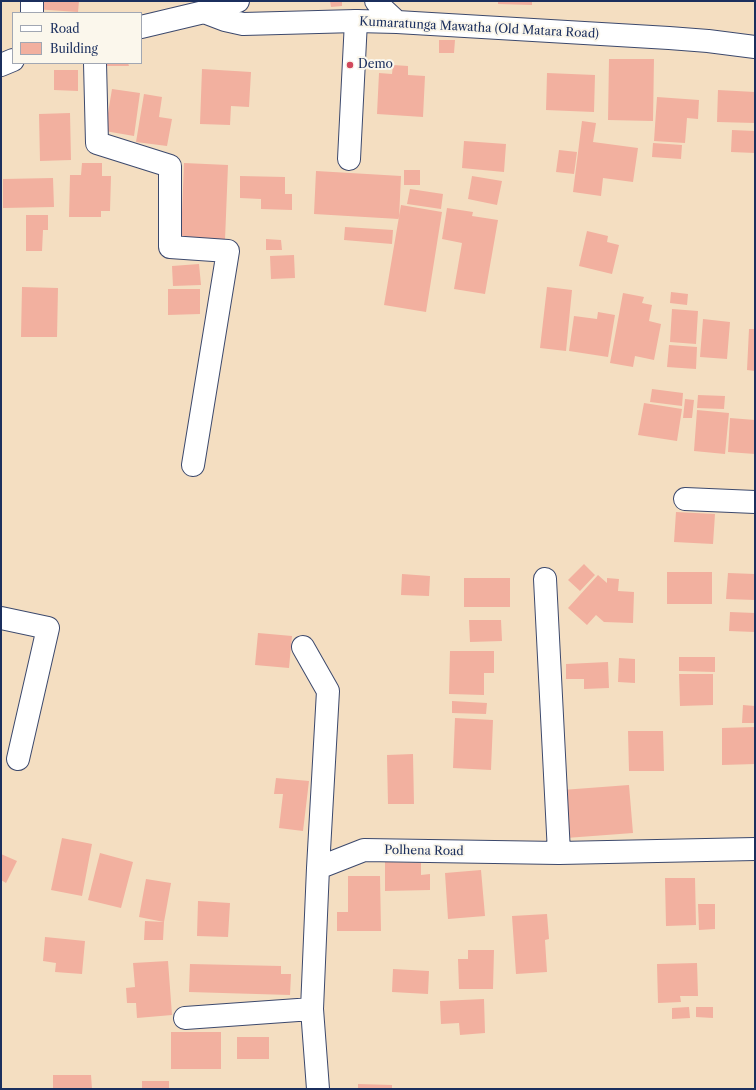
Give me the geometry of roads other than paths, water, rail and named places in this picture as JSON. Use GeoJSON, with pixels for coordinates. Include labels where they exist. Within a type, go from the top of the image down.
{"type":"FeatureCollection","features":[{"type":"Feature","properties":{"kind":"main road"},"geometry":{"type":"LineString","coordinates":[[32,1],[32,12]]}},
{"type":"Feature","properties":{"kind":"main road"},"geometry":{"type":"LineString","coordinates":[[142,27],[204,6],[238,1]]}},
{"type":"Feature","properties":{"kind":"main road"},"geometry":{"type":"LineString","coordinates":[[376,1],[397,22]]}},
{"type":"Feature","properties":{"kind":"main road","name":"Kumaratunga Mawatha (Old Matara Road)"},"geometry":{"type":"LineString","coordinates":[[204,6],[225,20],[243,24],[356,21],[397,22],[669,38],[755,47]]}},
{"type":"Feature","properties":{"kind":"main road"},"geometry":{"type":"LineString","coordinates":[[349,159],[356,21]]}},
{"type":"Feature","properties":{"kind":"main road"},"geometry":{"type":"LineString","coordinates":[[1,64],[12,60]]}},
{"type":"Feature","properties":{"kind":"main road"},"geometry":{"type":"LineString","coordinates":[[95,64],[97,143],[170,166],[170,247],[228,251],[193,465]]}},
{"type":"Feature","properties":{"kind":"main road"},"geometry":{"type":"LineString","coordinates":[[685,498],[755,502]]}},
{"type":"Feature","properties":{"kind":"main road"},"geometry":{"type":"LineString","coordinates":[[545,579],[559,853]]}},
{"type":"Feature","properties":{"kind":"main road"},"geometry":{"type":"LineString","coordinates":[[1,618],[48,628],[18,759]]}},
{"type":"Feature","properties":{"kind":"main road"},"geometry":{"type":"LineString","coordinates":[[303,647],[328,691],[312,1008],[318,1089]]}},
{"type":"Feature","properties":{"kind":"main road","name":"Polhena Road"},"geometry":{"type":"LineString","coordinates":[[318,868],[364,850],[559,853],[755,849]]}},
{"type":"Feature","properties":{"kind":"main road"},"geometry":{"type":"LineString","coordinates":[[185,1018],[312,1008]]}},
{"type":"Feature","properties":{"kind":"place","name":"Demo"},"geometry":{"type":"Point","coordinates":[350,65]}}]}
